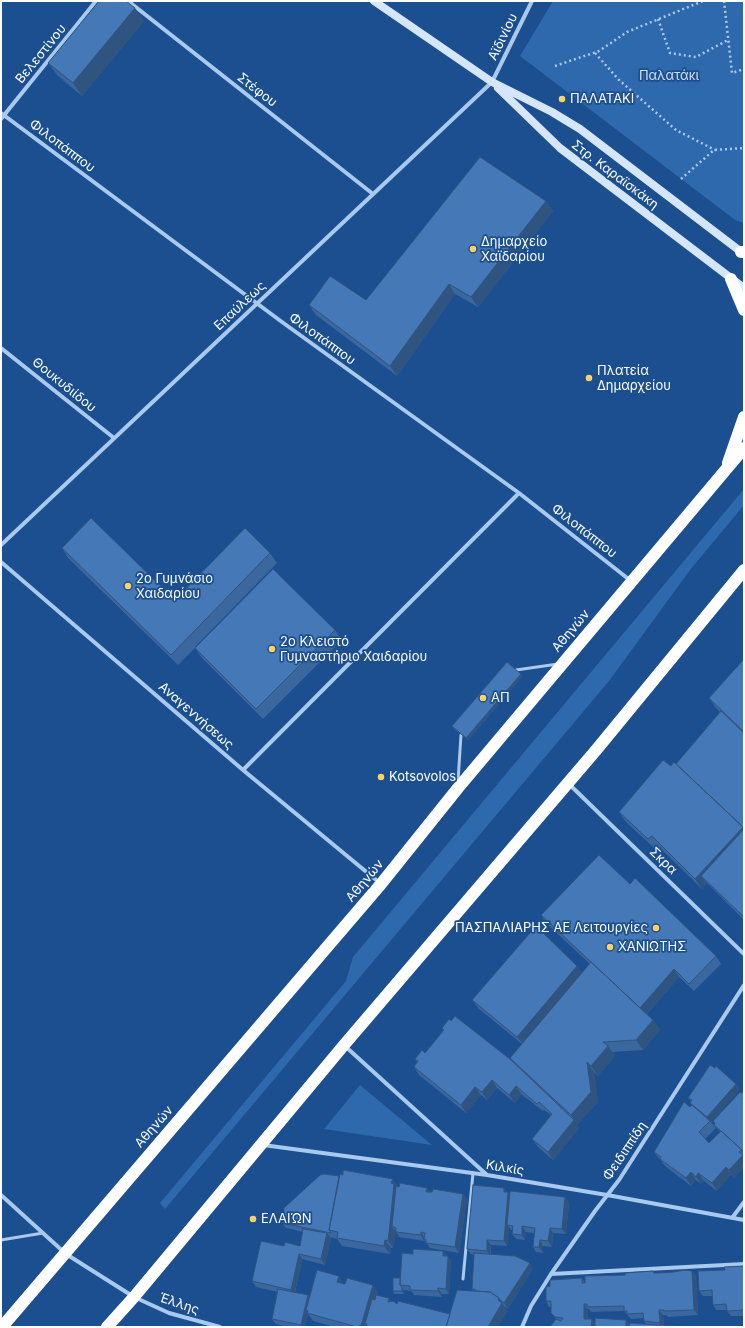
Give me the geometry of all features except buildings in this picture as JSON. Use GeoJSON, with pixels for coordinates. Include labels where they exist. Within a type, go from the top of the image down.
{"type":"FeatureCollection","features":[{"type":"Feature","properties":{"kind":"highway"},"geometry":{"type":"LineString","coordinates":[[731,279],[744,310]]}},
{"type":"Feature","properties":{"kind":"highway"},"geometry":{"type":"LineString","coordinates":[[724,471],[744,417]]}},
{"type":"Feature","properties":{"kind":"highway","name":"Αθηνών"},"geometry":{"type":"LineString","coordinates":[[2,1327],[381,884],[458,788],[744,448]]}},
{"type":"Feature","properties":{"kind":"highway"},"geometry":{"type":"LineString","coordinates":[[106,1327],[134,1297],[344,1045],[597,749],[744,570]]}},
{"type":"Feature","properties":{"kind":"main road","name":"Στρ. Καραϊσκάκη"},"geometry":{"type":"LineString","coordinates":[[374,1],[492,82],[552,112],[580,129],[743,253]]}},
{"type":"Feature","properties":{"kind":"main road","name":"Στρ. Καραϊσκάκη"},"geometry":{"type":"LineString","coordinates":[[492,82],[560,148],[744,288]]}},
{"type":"Feature","properties":{"kind":"street","name":"Βελεστίνου"},"geometry":{"type":"LineString","coordinates":[[2,116],[96,1]]}},
{"type":"Feature","properties":{"kind":"street","name":"Στέφου"},"geometry":{"type":"LineString","coordinates":[[128,1],[373,194]]}},
{"type":"Feature","properties":{"kind":"street","name":"Αϊδινίου"},"geometry":{"type":"LineString","coordinates":[[492,82],[532,1]]}},
{"type":"Feature","properties":{"kind":"street","name":"Επαύλεως"},"geometry":{"type":"LineString","coordinates":[[1,545],[492,82]]}},
{"type":"Feature","properties":{"kind":"street","name":"Φιλοπάππου"},"geometry":{"type":"LineString","coordinates":[[2,116],[282,322],[519,493],[632,581]]}},
{"type":"Feature","properties":{"kind":"street","name":"Θουκυδιίδου"},"geometry":{"type":"LineString","coordinates":[[1,348],[114,438]]}},
{"type":"Feature","properties":{"kind":"street"},"geometry":{"type":"LineString","coordinates":[[243,770],[519,493]]}},
{"type":"Feature","properties":{"kind":"street","name":"Αναγεννήσεως"},"geometry":{"type":"LineString","coordinates":[[1,562],[243,770],[381,884]]}},
{"type":"Feature","properties":{"kind":"street","name":"Σκρα"},"geometry":{"type":"LineString","coordinates":[[568,783],[744,954]]}},
{"type":"Feature","properties":{"kind":"street","name":"Φειδιππίδη"},"geometry":{"type":"LineString","coordinates":[[522,1327],[531,1306],[551,1274],[618,1180],[744,985]]}},
{"type":"Feature","properties":{"kind":"street"},"geometry":{"type":"LineString","coordinates":[[344,1045],[487,1175]]}},
{"type":"Feature","properties":{"kind":"street","name":"Κιλκίς"},"geometry":{"type":"LineString","coordinates":[[261,1145],[487,1175],[744,1220]]}},
{"type":"Feature","properties":{"kind":"street","name":"Έλλης"},"geometry":{"type":"LineString","coordinates":[[1,1195],[66,1254],[134,1297],[168,1313],[220,1327]]}},
{"type":"Feature","properties":{"kind":"street"},"geometry":{"type":"LineString","coordinates":[[732,1218],[744,1202]]}},
{"type":"Feature","properties":{"kind":"street"},"geometry":{"type":"LineString","coordinates":[[551,1274],[744,1264]]}},
{"type":"Feature","properties":{"kind":"lane"},"geometry":{"type":"LineString","coordinates":[[516,670],[563,663]]}},
{"type":"Feature","properties":{"kind":"lane"},"geometry":{"type":"LineString","coordinates":[[458,788],[461,735]]}},
{"type":"Feature","properties":{"kind":"lane"},"geometry":{"type":"LineString","coordinates":[[463,1279],[474,1173]]}},
{"type":"Feature","properties":{"kind":"lane"},"geometry":{"type":"LineString","coordinates":[[1,1240],[44,1233]]}},
{"type":"Feature","properties":{"kind":"path"},"geometry":{"type":"LineString","coordinates":[[555,66],[595,53],[627,32],[703,1]]}},
{"type":"Feature","properties":{"kind":"path"},"geometry":{"type":"LineString","coordinates":[[724,1],[732,73],[744,69]]}},
{"type":"Feature","properties":{"kind":"path"},"geometry":{"type":"LineString","coordinates":[[658,19],[670,53],[696,57],[728,40]]}},
{"type":"Feature","properties":{"kind":"path"},"geometry":{"type":"LineString","coordinates":[[595,53],[618,80],[676,130],[715,150]]}},
{"type":"Feature","properties":{"kind":"path"},"geometry":{"type":"LineString","coordinates":[[681,179],[714,150],[744,148]]}},
{"type":"Feature","properties":{"kind":"green space","name":"Παλατάκι"},"geometry":{"type":"Polygon","coordinates":[[[553,1],[744,1],[744,223],[735,220],[520,56],[553,1]]]}},
{"type":"Feature","properties":{"kind":"green space"},"geometry":{"type":"Polygon","coordinates":[[[744,489],[744,505],[690,570],[609,681],[165,1209],[160,1203],[346,981],[353,957],[744,489]]]}},
{"type":"Feature","properties":{"kind":"green space"},"geometry":{"type":"Polygon","coordinates":[[[360,1085],[432,1145],[324,1129],[360,1085]]]}},
{"type":"Feature","properties":{"kind":"place","name":"ΠΑΛΑΤΑΚΙ"},"geometry":{"type":"Point","coordinates":[562,99]}},
{"type":"Feature","properties":{"kind":"place","name":"Δημαρχείο Χαϊδαρίου"},"geometry":{"type":"Point","coordinates":[473,249]}},
{"type":"Feature","properties":{"kind":"place","name":"Πλατεία Δημαρχείου"},"geometry":{"type":"Point","coordinates":[589,378]}},
{"type":"Feature","properties":{"kind":"place","name":"2ο Γυμνάσιο Χαιδαρίου"},"geometry":{"type":"Point","coordinates":[128,586]}},
{"type":"Feature","properties":{"kind":"place","name":"2ο Κλειστό Γυμναστήριο Χαιδαρίου"},"geometry":{"type":"Point","coordinates":[272,649]}},
{"type":"Feature","properties":{"kind":"place","name":"ΑΠ"},"geometry":{"type":"Point","coordinates":[483,698]}},
{"type":"Feature","properties":{"kind":"place","name":"Kotsovolos"},"geometry":{"type":"Point","coordinates":[381,777]}},
{"type":"Feature","properties":{"kind":"place","name":"ΠΑΣΠΑΛΙΑΡΗΣ ΑΕ Λειτουργίες"},"geometry":{"type":"Point","coordinates":[656,928]}},
{"type":"Feature","properties":{"kind":"place","name":"ΧΑΝΙΩΤΗΣ"},"geometry":{"type":"Point","coordinates":[610,947]}},
{"type":"Feature","properties":{"kind":"place","name":"ΕΛΑΙΏΝ"},"geometry":{"type":"Point","coordinates":[253,1219]}}]}
